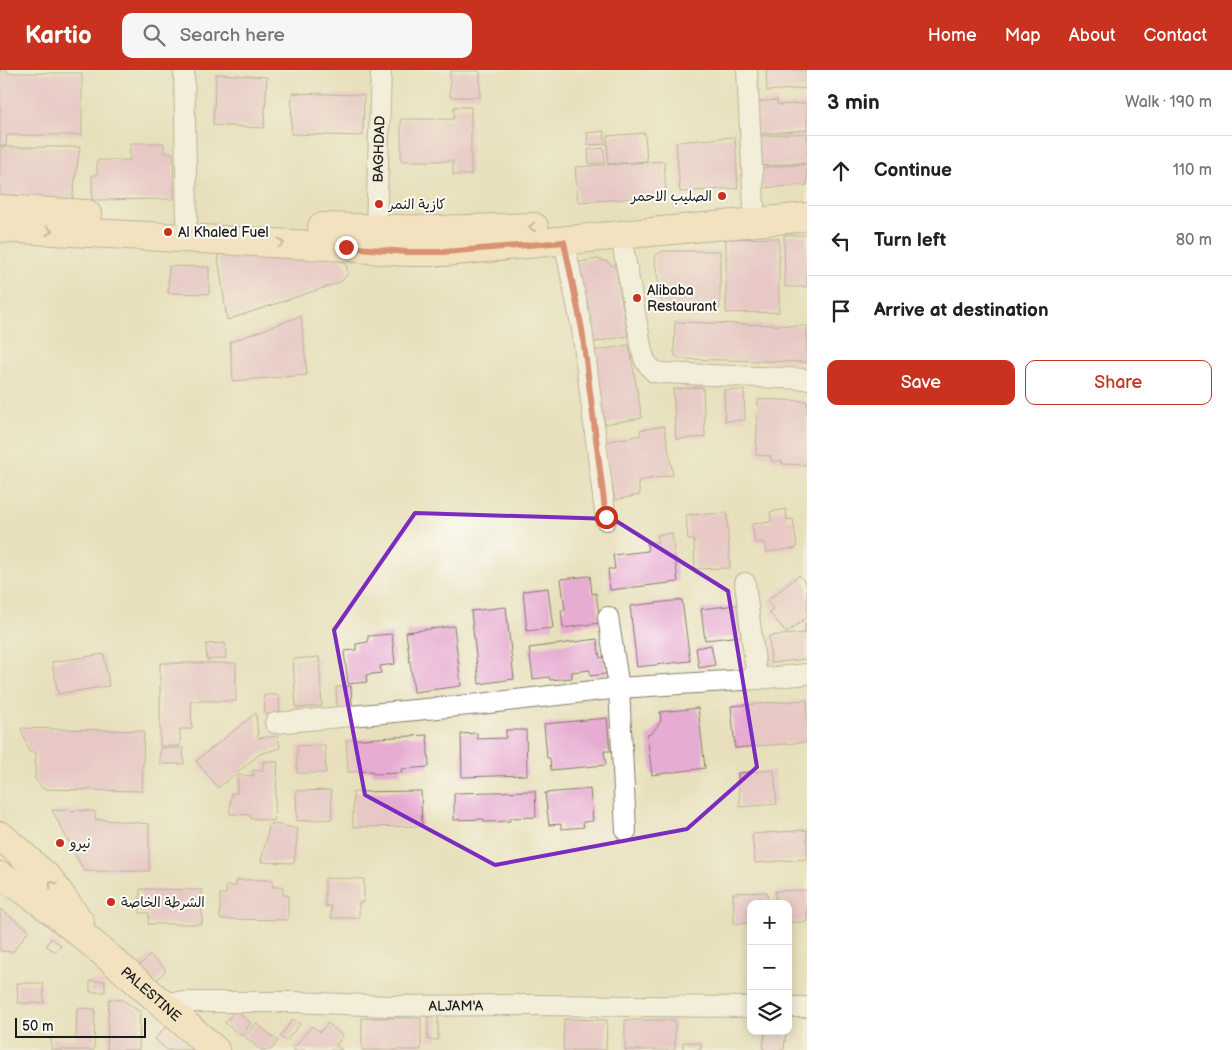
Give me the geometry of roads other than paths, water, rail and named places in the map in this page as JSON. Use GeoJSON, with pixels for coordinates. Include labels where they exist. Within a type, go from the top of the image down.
{"type":"FeatureCollection","features":[{"type":"Feature","properties":{"kind":"street"},"geometry":{"type":"LineString","coordinates":[[184,70],[187,220]]}},
{"type":"Feature","properties":{"kind":"street","name":"BAGHDAD"},"geometry":{"type":"LineString","coordinates":[[376,229],[381,70]]}},
{"type":"Feature","properties":{"kind":"street"},"geometry":{"type":"LineString","coordinates":[[747,70],[754,207]]}},
{"type":"Feature","properties":{"kind":"street"},"geometry":{"type":"LineString","coordinates":[[0,209],[376,229],[517,228],[807,203]]}},
{"type":"Feature","properties":{"kind":"street"},"geometry":{"type":"LineString","coordinates":[[0,228],[406,252],[444,252],[564,242],[807,217]]}},
{"type":"Feature","properties":{"kind":"street"},"geometry":{"type":"LineString","coordinates":[[621,236],[642,351],[645,360],[654,372],[807,379]]}},
{"type":"Feature","properties":{"kind":"street"},"geometry":{"type":"LineString","coordinates":[[564,242],[582,329],[606,520]]}},
{"type":"Feature","properties":{"kind":"street"},"geometry":{"type":"LineString","coordinates":[[745,584],[757,680]]}},
{"type":"Feature","properties":{"kind":"street"},"geometry":{"type":"LineString","coordinates":[[608,618],[619,688],[626,831]]}},
{"type":"Feature","properties":{"kind":"street"},"geometry":{"type":"LineString","coordinates":[[275,724],[619,688],[757,680],[807,674]]}},
{"type":"Feature","properties":{"kind":"street"},"geometry":{"type":"LineString","coordinates":[[0,838],[49,879],[79,920],[87,939]]}},
{"type":"Feature","properties":{"kind":"street","name":"PALESTINE"},"geometry":{"type":"LineString","coordinates":[[0,876],[13,882],[87,939],[215,1050]]}},
{"type":"Feature","properties":{"kind":"street","name":"ALJAM'A"},"geometry":{"type":"LineString","coordinates":[[160,1002],[295,1002],[389,1006],[747,1007]]}},
{"type":"Feature","properties":{"kind":"street"},"geometry":{"type":"LineString","coordinates":[[792,1007],[807,1007]]}},
{"type":"Feature","properties":{"kind":"place","name":"الصليب الاحمر"},"geometry":{"type":"Point","coordinates":[722,196]}},
{"type":"Feature","properties":{"kind":"place","name":"كازية النمر"},"geometry":{"type":"Point","coordinates":[379,204]}},
{"type":"Feature","properties":{"kind":"place","name":"Al Khaled Fuel"},"geometry":{"type":"Point","coordinates":[168,232]}},
{"type":"Feature","properties":{"kind":"place","name":"Alibaba Restaurant"},"geometry":{"type":"Point","coordinates":[637,298]}},
{"type":"Feature","properties":{"kind":"place","name":"نيرو"},"geometry":{"type":"Point","coordinates":[60,843]}},
{"type":"Feature","properties":{"kind":"place","name":"الشرطة الخاصة"},"geometry":{"type":"Point","coordinates":[111,902]}}]}
